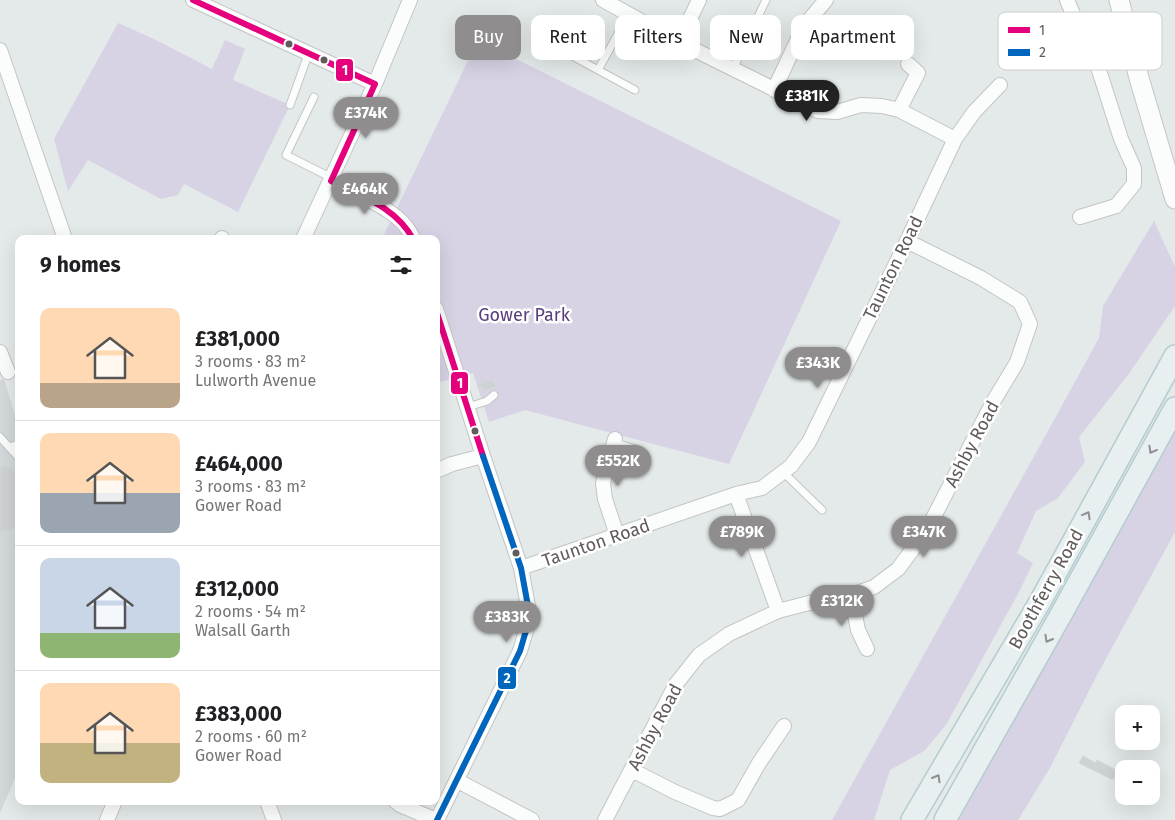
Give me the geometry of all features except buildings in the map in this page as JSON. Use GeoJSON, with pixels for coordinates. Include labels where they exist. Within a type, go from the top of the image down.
{"type":"FeatureCollection","features":[{"type":"Feature","properties":{"kind":"main road","name":"Boothferry Road"},"geometry":{"type":"LineString","coordinates":[[945,820],[1175,356]]}},
{"type":"Feature","properties":{"kind":"main road","name":"Boothferry Road"},"geometry":{"type":"LineString","coordinates":[[916,819],[1052,606],[1175,408]]}},
{"type":"Feature","properties":{"kind":"street"},"geometry":{"type":"LineString","coordinates":[[305,235],[375,84],[410,0]]}},
{"type":"Feature","properties":{"kind":"street"},"geometry":{"type":"LineString","coordinates":[[603,0],[629,14]]}},
{"type":"Feature","properties":{"kind":"street"},"geometry":{"type":"LineString","coordinates":[[692,15],[699,0]]}},
{"type":"Feature","properties":{"kind":"street"},"geometry":{"type":"LineString","coordinates":[[774,90],[804,26],[826,0]]}},
{"type":"Feature","properties":{"kind":"street"},"geometry":{"type":"LineString","coordinates":[[1067,0],[1072,12]]}},
{"type":"Feature","properties":{"kind":"street"},"geometry":{"type":"LineString","coordinates":[[196,1],[375,84]]}},
{"type":"Feature","properties":{"kind":"street"},"geometry":{"type":"LineString","coordinates":[[0,50],[64,235]]}},
{"type":"Feature","properties":{"kind":"street"},"geometry":{"type":"LineString","coordinates":[[700,52],[818,111],[837,112],[861,104],[882,106],[899,110],[955,139]]}},
{"type":"Feature","properties":{"kind":"street"},"geometry":{"type":"LineString","coordinates":[[899,110],[918,73],[908,64]]}},
{"type":"Feature","properties":{"kind":"street"},"geometry":{"type":"LineString","coordinates":[[1080,217],[1116,206],[1134,184],[1134,168],[1121,139],[1099,70]]}},
{"type":"Feature","properties":{"kind":"street"},"geometry":{"type":"LineString","coordinates":[[1137,70],[1174,195]]}},
{"type":"Feature","properties":{"kind":"street","name":"Taunton Road"},"geometry":{"type":"LineString","coordinates":[[521,568],[736,494],[762,488],[791,466],[809,442],[955,139],[974,112],[1000,85]]}},
{"type":"Feature","properties":{"kind":"street"},"geometry":{"type":"LineString","coordinates":[[332,180],[392,213],[410,230],[412,235]]}},
{"type":"Feature","properties":{"kind":"street","name":"Ashby Road"},"geometry":{"type":"LineString","coordinates":[[605,820],[676,684],[699,655],[729,634],[778,611],[851,595],[874,586],[898,569],[927,530],[993,402],[1017,362],[1030,324],[1020,302],[981,278],[907,241]]}},
{"type":"Feature","properties":{"kind":"street"},"geometry":{"type":"LineString","coordinates":[[400,805],[436,820],[458,781],[520,651],[530,617],[521,568],[440,321]]}},
{"type":"Feature","properties":{"kind":"street"},"geometry":{"type":"LineString","coordinates":[[0,352],[9,372]]}},
{"type":"Feature","properties":{"kind":"street"},"geometry":{"type":"LineString","coordinates":[[617,535],[604,499],[603,483],[614,442],[633,452]]}},
{"type":"Feature","properties":{"kind":"street"},"geometry":{"type":"LineString","coordinates":[[440,469],[483,456]]}},
{"type":"Feature","properties":{"kind":"street"},"geometry":{"type":"LineString","coordinates":[[736,494],[778,611]]}},
{"type":"Feature","properties":{"kind":"street"},"geometry":{"type":"LineString","coordinates":[[851,595],[858,630],[867,649]]}},
{"type":"Feature","properties":{"kind":"street"},"geometry":{"type":"LineString","coordinates":[[632,770],[675,792],[713,808],[720,809],[738,800],[759,763],[784,726]]}},
{"type":"Feature","properties":{"kind":"street"},"geometry":{"type":"LineString","coordinates":[[458,781],[532,820]]}},
{"type":"Feature","properties":{"kind":"street"},"geometry":{"type":"LineString","coordinates":[[107,820],[113,805]]}},
{"type":"Feature","properties":{"kind":"street"},"geometry":{"type":"LineString","coordinates":[[268,805],[274,820]]}},
{"type":"Feature","properties":{"kind":"lane"},"geometry":{"type":"LineString","coordinates":[[733,69],[766,0]]}},
{"type":"Feature","properties":{"kind":"lane"},"geometry":{"type":"LineString","coordinates":[[598,70],[629,14]]}},
{"type":"Feature","properties":{"kind":"lane"},"geometry":{"type":"LineString","coordinates":[[290,106],[309,52]]}},
{"type":"Feature","properties":{"kind":"lane"},"geometry":{"type":"LineString","coordinates":[[580,60],[635,90]]}},
{"type":"Feature","properties":{"kind":"lane"},"geometry":{"type":"LineString","coordinates":[[314,97],[286,155],[332,180]]}},
{"type":"Feature","properties":{"kind":"lane"},"geometry":{"type":"LineString","coordinates":[[468,407],[487,401],[494,395]]}},
{"type":"Feature","properties":{"kind":"lane"},"geometry":{"type":"LineString","coordinates":[[0,437],[15,454]]}},
{"type":"Feature","properties":{"kind":"lane"},"geometry":{"type":"LineString","coordinates":[[8,447],[15,445]]}},
{"type":"Feature","properties":{"kind":"lane"},"geometry":{"type":"LineString","coordinates":[[783,472],[822,510]]}},
{"type":"Feature","properties":{"kind":"shaded area"},"geometry":{"type":"Polygon","coordinates":[[[4,379],[15,415],[15,778],[0,813],[0,380],[4,379]]]}},
{"type":"Feature","properties":{"kind":"green space"},"geometry":{"type":"Polygon","coordinates":[[[118,23],[212,69],[225,40],[245,49],[233,80],[290,105],[238,212],[184,184],[178,195],[161,199],[88,160],[68,191],[54,139],[118,23]]]}},
{"type":"Feature","properties":{"kind":"green space","name":"Gower Park"},"geometry":{"type":"Polygon","coordinates":[[[468,60],[518,60],[841,221],[729,464],[525,410],[489,422],[473,373],[440,382],[440,235],[384,235],[468,60]]]}},
{"type":"Feature","properties":{"kind":"green space"},"geometry":{"type":"Polygon","coordinates":[[[1154,221],[1175,267],[1175,306],[1128,375],[1079,437],[1085,462],[1058,498],[1036,511],[1017,553],[1033,563],[946,725],[924,751],[890,770],[874,820],[832,820],[1099,338],[1103,306],[1154,221]]]}},
{"type":"Feature","properties":{"kind":"green space"},"geometry":{"type":"Polygon","coordinates":[[[1175,421],[1175,532],[1095,679],[1050,768],[1018,820],[956,820],[1175,421]]]}},
{"type":"Feature","properties":{"kind":"transit line","name":"1"},"geometry":{"type":"LineString","coordinates":[[193,0],[375,84],[331,181],[377,204],[397,219],[410,235]]}},
{"type":"Feature","properties":{"kind":"transit line","name":"1"},"geometry":{"type":"LineString","coordinates":[[440,322],[483,456]]}},
{"type":"Feature","properties":{"kind":"transit line","name":"2"},"geometry":{"type":"LineString","coordinates":[[437,820],[520,651],[530,617],[521,568],[483,456]]}}]}
